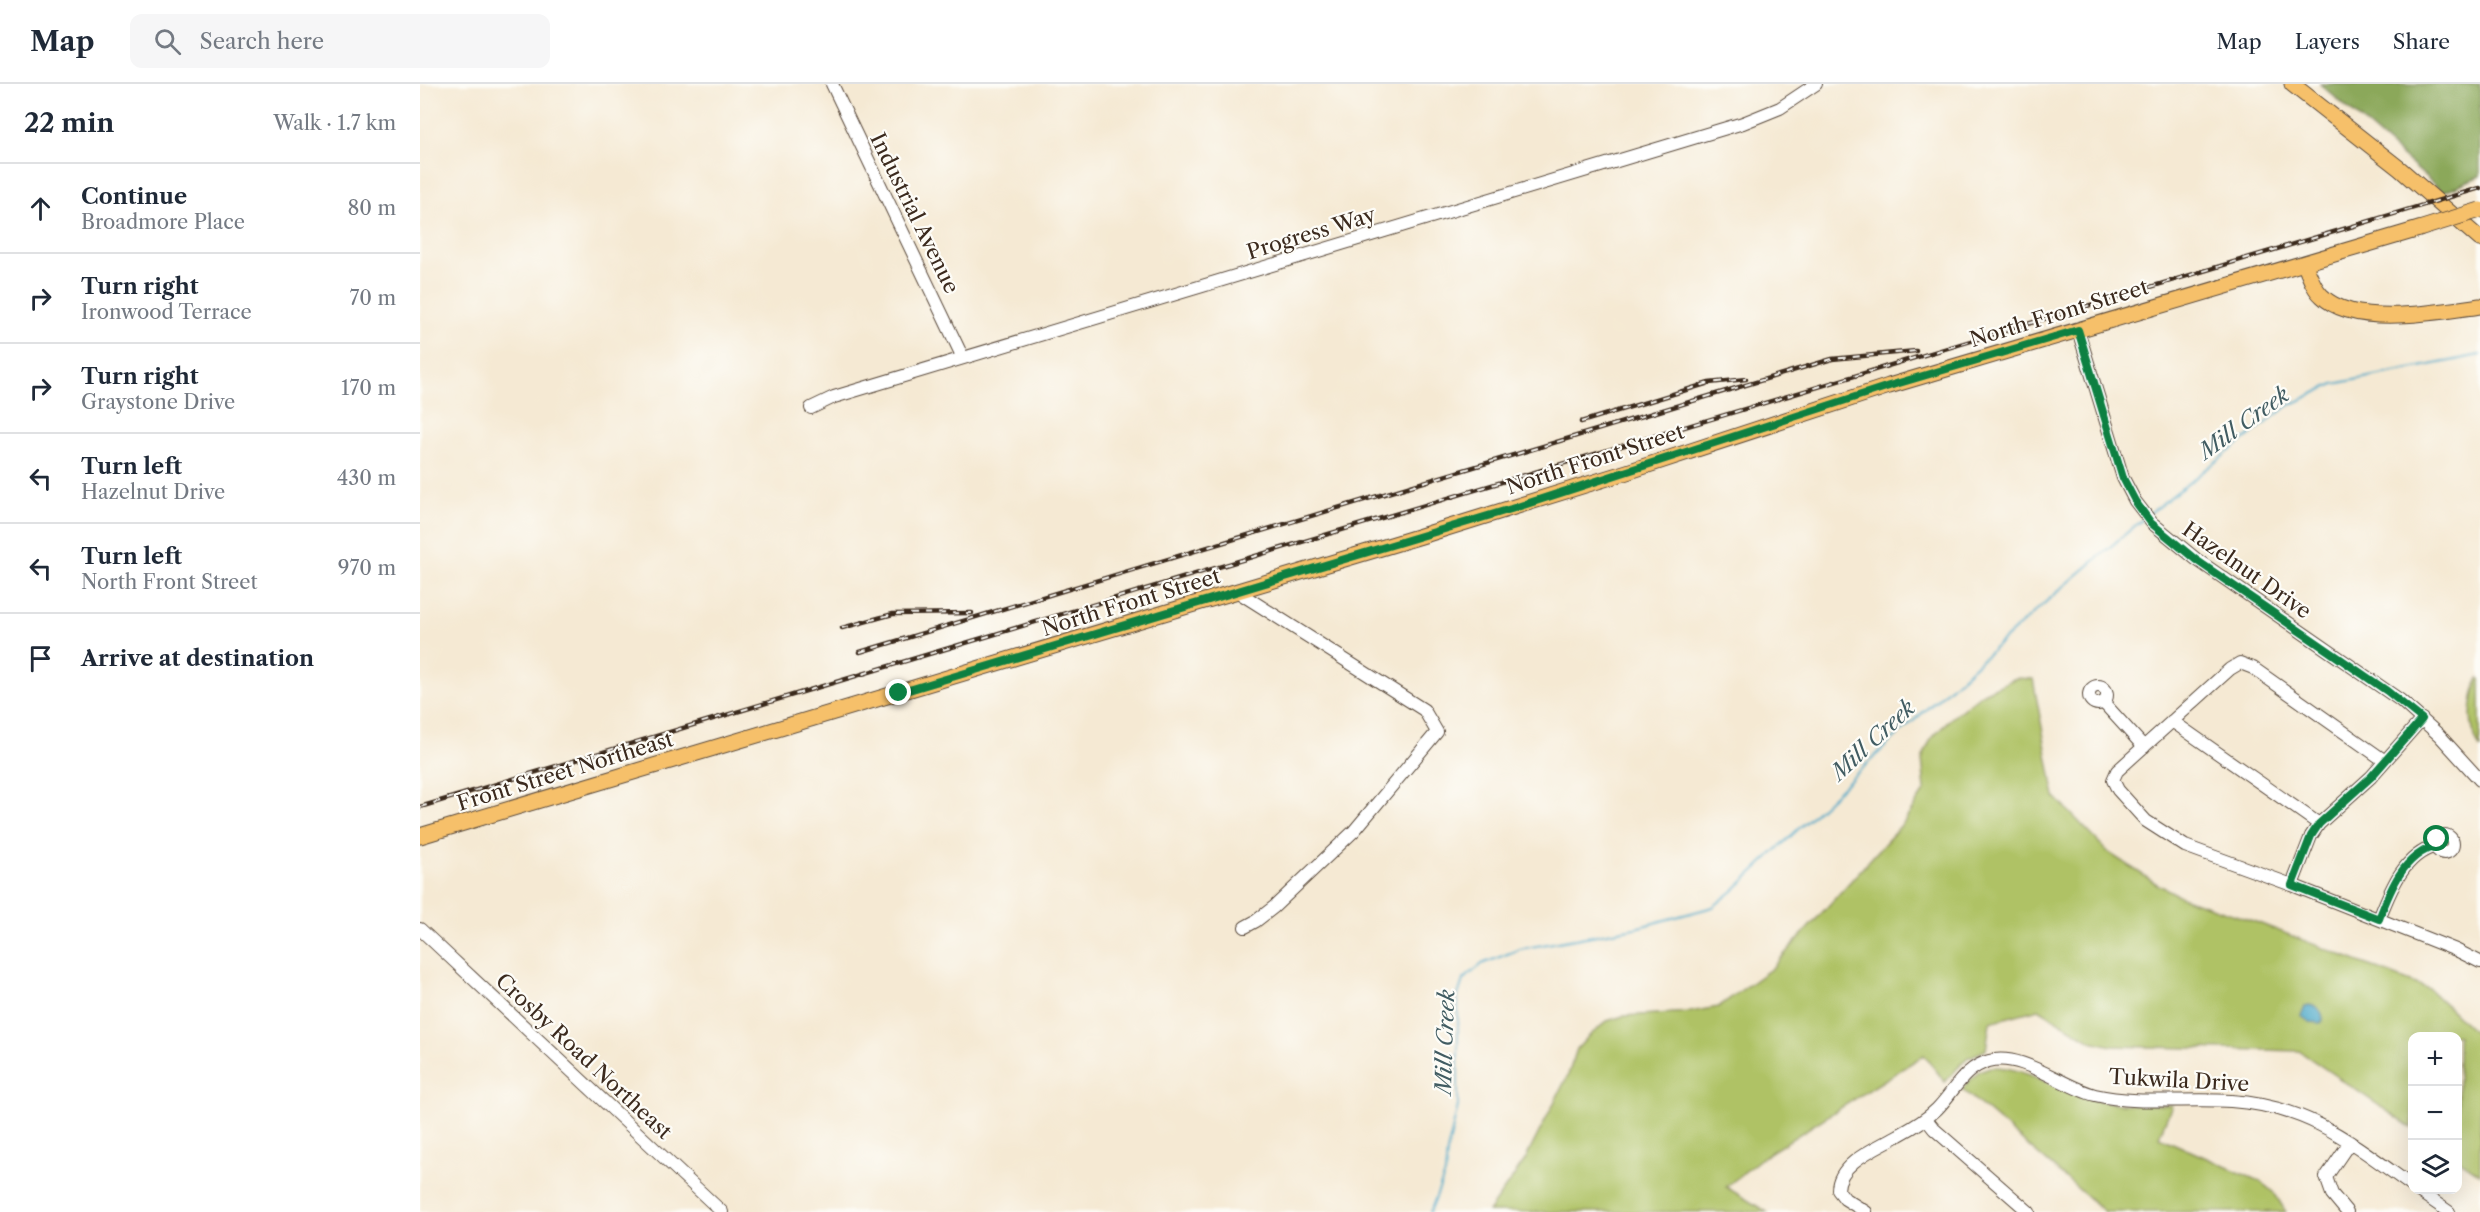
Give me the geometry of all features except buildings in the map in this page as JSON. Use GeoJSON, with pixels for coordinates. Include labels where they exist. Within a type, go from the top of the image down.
{"type":"FeatureCollection","features":[{"type":"Feature","properties":{"kind":"main road"},"geometry":{"type":"LineString","coordinates":[[2292,84],[2400,169],[2478,238]]}},
{"type":"Feature","properties":{"kind":"main road","name":"North Front Street"},"geometry":{"type":"LineString","coordinates":[[723,747],[1595,482],[1889,386],[2480,210]]}},
{"type":"Feature","properties":{"kind":"main road"},"geometry":{"type":"LineString","coordinates":[[2304,263],[2322,297],[2337,306],[2359,313],[2382,316],[2480,306]]}},
{"type":"Feature","properties":{"kind":"main road","name":"Front Street Northeast"},"geometry":{"type":"LineString","coordinates":[[420,836],[723,747]]}},
{"type":"Feature","properties":{"kind":"street","name":"Industrial Avenue"},"geometry":{"type":"LineString","coordinates":[[832,84],[963,358]]}},
{"type":"Feature","properties":{"kind":"street","name":"Progress Way"},"geometry":{"type":"LineString","coordinates":[[811,408],[834,397],[1743,123],[1780,108],[1816,84]]}},
{"type":"Feature","properties":{"kind":"street","name":"Hazelnut Drive"},"geometry":{"type":"LineString","coordinates":[[2078,330],[2117,462],[2140,509],[2151,523],[2196,560],[2387,691],[2422,719],[2455,751],[2480,780]]}},
{"type":"Feature","properties":{"kind":"street"},"geometry":{"type":"LineString","coordinates":[[1238,592],[1424,710],[1437,732],[1354,831],[1274,907],[1245,927]]}},
{"type":"Feature","properties":{"kind":"street"},"geometry":{"type":"LineString","coordinates":[[2385,761],[2253,668],[2240,663],[2230,669],[2116,771],[2113,780],[2118,790],[2136,811],[2156,829],[2176,842],[2200,853],[2292,885],[2479,960]]}},
{"type":"Feature","properties":{"kind":"street"},"geometry":{"type":"LineString","coordinates":[[2103,702],[2144,747]]}},
{"type":"Feature","properties":{"kind":"street"},"geometry":{"type":"LineString","coordinates":[[2292,885],[2311,836],[2319,824],[2385,761],[2422,719]]}},
{"type":"Feature","properties":{"kind":"street"},"geometry":{"type":"LineString","coordinates":[[2172,721],[2319,824]]}},
{"type":"Feature","properties":{"kind":"street"},"geometry":{"type":"LineString","coordinates":[[2379,919],[2390,889],[2401,871],[2426,849],[2436,846]]}},
{"type":"Feature","properties":{"kind":"street","name":"Crosby Road Northeast"},"geometry":{"type":"LineString","coordinates":[[420,929],[722,1212]]}},
{"type":"Feature","properties":{"kind":"street","name":"Tukwila Drive"},"geometry":{"type":"LineString","coordinates":[[1866,1212],[1845,1199],[1838,1190],[1840,1180],[1849,1166],[1926,1119],[1972,1068],[1995,1060],[2009,1060],[2079,1090],[2102,1096],[2230,1100],[2272,1106],[2311,1119],[2350,1142],[2408,1183]]}},
{"type":"Feature","properties":{"kind":"street"},"geometry":{"type":"LineString","coordinates":[[1926,1119],[1934,1129],[2029,1212]]}},
{"type":"Feature","properties":{"kind":"street"},"geometry":{"type":"LineString","coordinates":[[2347,1212],[2332,1194],[2326,1177],[2350,1142]]}},
{"type":"Feature","properties":{"kind":"street"},"geometry":{"type":"LineString","coordinates":[[2423,1194],[2449,1212]]}},
{"type":"Feature","properties":{"kind":"green space"},"geometry":{"type":"Polygon","coordinates":[[[2320,84],[2480,84],[2480,176],[2443,192],[2320,84]]]}},
{"type":"Feature","properties":{"kind":"green space"},"geometry":{"type":"Polygon","coordinates":[[[2016,678],[2033,679],[2055,797],[2109,853],[2157,884],[2184,898],[2256,922],[2429,989],[2480,1037],[2480,1174],[2462,1162],[2462,1032],[2408,1032],[2408,1125],[2299,1051],[2112,1046],[2091,1041],[2039,1009],[1990,1022],[1986,1050],[1967,1058],[1945,1082],[1924,1055],[1763,1157],[1726,1187],[1767,1212],[1488,1212],[1525,1160],[1568,1075],[1577,1049],[1587,1038],[1607,1021],[1623,1016],[1690,1012],[1718,1007],[1772,968],[1904,822],[1925,790],[1922,759],[1931,739],[1950,719],[1983,693],[2016,678]]]}},
{"type":"Feature","properties":{"kind":"green space"},"geometry":{"type":"Polygon","coordinates":[[[2478,678],[2480,679],[2480,749],[2473,731],[2471,714],[2478,678]]]}},
{"type":"Feature","properties":{"kind":"green space"},"geometry":{"type":"Polygon","coordinates":[[[1990,1067],[2023,1072],[2074,1094],[2098,1101],[2172,1105],[2159,1137],[2261,1182],[2275,1194],[2286,1212],[2105,1212],[1962,1089],[1979,1071],[1990,1067]]]}},
{"type":"Feature","properties":{"kind":"water"},"geometry":{"type":"Polygon","coordinates":[[[2310,1005],[2321,1012],[2323,1020],[2320,1023],[2310,1022],[2301,1016],[2305,1006],[2310,1005]]]}},
{"type":"Feature","properties":{"kind":"waterway","name":"Mill Creek"},"geometry":{"type":"LineString","coordinates":[[2150,513],[2286,407],[2334,384],[2480,355]]}},
{"type":"Feature","properties":{"kind":"waterway","name":"Mill Creek"},"geometry":{"type":"LineString","coordinates":[[1430,1212],[1445,1174],[1447,1152],[1458,1106],[1458,995],[1463,980],[1482,964],[1520,949],[1635,928],[1713,907],[1734,890],[1891,741],[2048,600],[2143,519]]}},
{"type":"Feature","properties":{"kind":"railway"},"geometry":{"type":"LineString","coordinates":[[420,807],[2480,188]]}},
{"type":"Feature","properties":{"kind":"railway"},"geometry":{"type":"LineString","coordinates":[[860,652],[1832,359],[1916,351]]}},
{"type":"Feature","properties":{"kind":"railway"},"geometry":{"type":"LineString","coordinates":[[1581,422],[1709,383],[1746,379]]}},
{"type":"Feature","properties":{"kind":"railway"},"geometry":{"type":"LineString","coordinates":[[842,628],[893,614],[972,613]]}},
{"type":"Feature","properties":{"kind":"route"},"geometry":{"type":"LineString","coordinates":[[899,693],[1511,509],[1889,386],[2078,330],[2123,478],[2135,501],[2151,523],[2196,560],[2400,700],[2422,719],[2371,777],[2314,830],[2292,885],[2379,919],[2390,889],[2401,871],[2426,849],[2436,846],[2437,839]]}}]}
